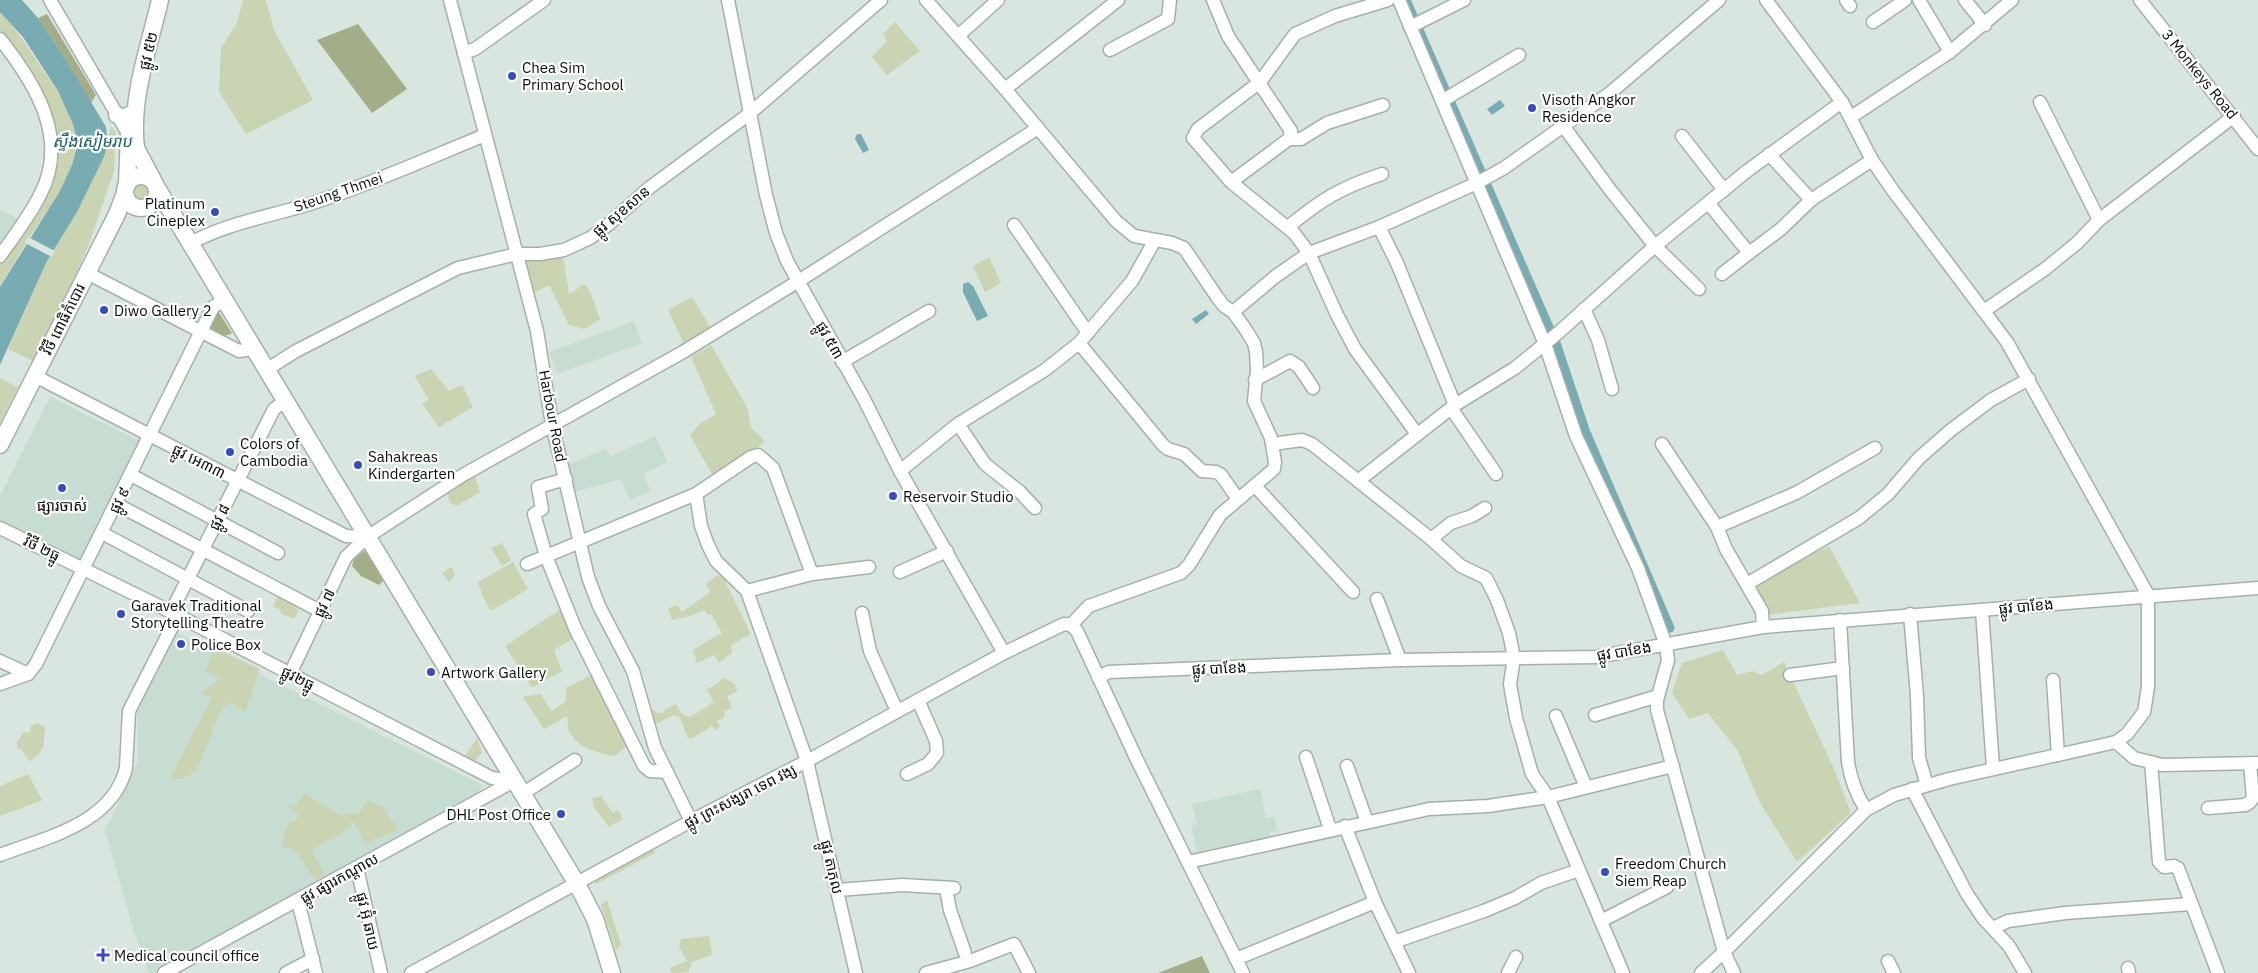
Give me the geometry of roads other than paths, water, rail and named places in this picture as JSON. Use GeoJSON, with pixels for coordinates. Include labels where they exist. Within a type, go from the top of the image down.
{"type":"FeatureCollection","features":[{"type":"Feature","properties":{"kind":"main road","name":"ផ្លូវ ៥២"},"geometry":{"type":"LineString","coordinates":[[126,188],[132,141],[128,111],[160,0]]}},
{"type":"Feature","properties":{"kind":"main road"},"geometry":{"type":"LineString","coordinates":[[132,141],[178,225],[252,349],[577,884],[595,919],[612,973]]}},
{"type":"Feature","properties":{"kind":"main road"},"geometry":{"type":"LineString","coordinates":[[155,184],[139,176],[126,188],[128,202],[178,225]]}},
{"type":"Feature","properties":{"kind":"main road"},"geometry":{"type":"LineString","coordinates":[[117,214],[151,205],[155,200],[155,184]]}},
{"type":"Feature","properties":{"kind":"main road","name":"វិថី ពោធិកំបោរ"},"geometry":{"type":"LineString","coordinates":[[0,445],[117,214],[126,188]]}},
{"type":"Feature","properties":{"kind":"street"},"geometry":{"type":"LineString","coordinates":[[50,0],[128,111]]}},
{"type":"Feature","properties":{"kind":"street","name":"Harbour Road"},"geometry":{"type":"LineString","coordinates":[[450,0],[542,351],[552,424],[592,590],[633,671],[654,743],[690,821]]}},
{"type":"Feature","properties":{"kind":"street"},"geometry":{"type":"LineString","coordinates":[[464,53],[475,49],[544,0]]}},
{"type":"Feature","properties":{"kind":"street","name":"ផ្លូវ ៥៣"},"geometry":{"type":"LineString","coordinates":[[728,0],[749,114],[776,233],[797,282],[864,399],[900,471],[1004,653]]}},
{"type":"Feature","properties":{"kind":"street","name":"ផ្លូវ សុខសាន"},"geometry":{"type":"LineString","coordinates":[[266,370],[296,350],[458,268],[518,254],[540,254],[564,250],[590,238],[609,224],[649,188],[749,114],[881,0]]}},
{"type":"Feature","properties":{"kind":"street"},"geometry":{"type":"LineString","coordinates":[[926,0],[1006,89],[1116,221],[1134,236],[1172,243],[1184,248],[1217,297],[1224,306],[1233,312],[1254,344],[1257,370],[1254,380],[1254,401],[1269,431],[1276,464],[1271,473],[1238,499],[1216,520],[1189,565],[1181,573],[1089,606],[1071,625],[1077,631],[1243,973]]}},
{"type":"Feature","properties":{"kind":"street"},"geometry":{"type":"LineString","coordinates":[[958,36],[998,0]]}},
{"type":"Feature","properties":{"kind":"street"},"geometry":{"type":"LineString","coordinates":[[1006,89],[1118,0]]}},
{"type":"Feature","properties":{"kind":"street"},"geometry":{"type":"LineString","coordinates":[[1110,50],[1168,19],[1170,0]]}},
{"type":"Feature","properties":{"kind":"street"},"geometry":{"type":"LineString","coordinates":[[1213,0],[1228,36],[1289,126],[1291,131],[1289,139]]}},
{"type":"Feature","properties":{"kind":"street"},"geometry":{"type":"LineString","coordinates":[[1388,0],[1335,16],[1295,34],[1260,82],[1193,134],[1194,141],[1231,182],[1288,227],[1309,253],[1337,316],[1355,349],[1417,434]]}},
{"type":"Feature","properties":{"kind":"street"},"geometry":{"type":"LineString","coordinates":[[1399,0],[1416,24],[1551,339],[1576,436],[1638,568],[1666,645],[1667,669],[1658,696],[1656,710],[1724,952],[1734,973]]}},
{"type":"Feature","properties":{"kind":"street"},"geometry":{"type":"LineString","coordinates":[[1416,24],[1464,0]]}},
{"type":"Feature","properties":{"kind":"street"},"geometry":{"type":"LineString","coordinates":[[1233,312],[1276,276],[1309,253],[1379,227],[1483,180],[1564,127],[1656,55],[1719,0]]}},
{"type":"Feature","properties":{"kind":"street"},"geometry":{"type":"LineString","coordinates":[[1700,973],[1724,952],[1866,810],[1894,795],[1927,785],[1993,768],[2116,742],[2132,729],[2144,712],[2148,687],[2148,595],[2028,379],[2007,342],[1931,243],[1872,160],[1842,102],[1766,0]]}},
{"type":"Feature","properties":{"kind":"street"},"geometry":{"type":"LineString","coordinates":[[1872,22],[1905,0]]}},
{"type":"Feature","properties":{"kind":"street"},"geometry":{"type":"LineString","coordinates":[[1919,0],[1950,52]]}},
{"type":"Feature","properties":{"kind":"street"},"geometry":{"type":"LineString","coordinates":[[1966,0],[1985,25]]}},
{"type":"Feature","properties":{"kind":"street"},"geometry":{"type":"LineString","coordinates":[[1851,117],[1950,52],[1985,25],[2012,0]]}},
{"type":"Feature","properties":{"kind":"street","name":"3 Monkeys Road"},"geometry":{"type":"LineString","coordinates":[[2140,0],[2234,116],[2258,149]]}},
{"type":"Feature","properties":{"kind":"street"},"geometry":{"type":"LineString","coordinates":[[0,39],[39,96],[50,127],[52,156],[47,180],[40,195],[0,256]]}},
{"type":"Feature","properties":{"kind":"street"},"geometry":{"type":"LineString","coordinates":[[1448,98],[1519,55]]}},
{"type":"Feature","properties":{"kind":"street"},"geometry":{"type":"LineString","coordinates":[[1358,481],[1453,406],[1515,368],[1724,190],[1769,154],[1842,102]]}},
{"type":"Feature","properties":{"kind":"street"},"geometry":{"type":"LineString","coordinates":[[2040,102],[2099,220]]}},
{"type":"Feature","properties":{"kind":"street"},"geometry":{"type":"LineString","coordinates":[[1231,182],[1289,139],[1301,138],[1327,123],[1383,105]]}},
{"type":"Feature","properties":{"kind":"street"},"geometry":{"type":"LineString","coordinates":[[1984,311],[2055,261],[2077,243],[2099,220],[2234,116]]}},
{"type":"Feature","properties":{"kind":"street"},"geometry":{"type":"LineString","coordinates":[[1564,127],[1611,191],[1656,246],[1700,289]]}},
{"type":"Feature","properties":{"kind":"street","name":"ផ្លូវ ៧"},"geometry":{"type":"LineString","coordinates":[[290,674],[346,558],[367,537],[464,475],[683,352],[797,282],[1038,128]]}},
{"type":"Feature","properties":{"kind":"street","name":"Steung Thmei"},"geometry":{"type":"LineString","coordinates":[[190,244],[201,237],[234,225],[314,203],[485,135]]}},
{"type":"Feature","properties":{"kind":"street"},"geometry":{"type":"LineString","coordinates":[[1682,136],[1724,190]]}},
{"type":"Feature","properties":{"kind":"street"},"geometry":{"type":"LineString","coordinates":[[1769,154],[1811,200]]}},
{"type":"Feature","properties":{"kind":"street"},"geometry":{"type":"LineString","coordinates":[[1722,274],[1781,229],[1811,200],[1872,160]]}},
{"type":"Feature","properties":{"kind":"street"},"geometry":{"type":"LineString","coordinates":[[1288,227],[1327,196],[1349,185],[1382,174]]}},
{"type":"Feature","properties":{"kind":"street"},"geometry":{"type":"LineString","coordinates":[[1709,204],[1748,254]]}},
{"type":"Feature","properties":{"kind":"street"},"geometry":{"type":"LineString","coordinates":[[1014,225],[1083,338],[1163,445],[1168,449],[1184,454],[1202,471],[1216,472],[1221,475],[1238,499]]}},
{"type":"Feature","properties":{"kind":"street"},"geometry":{"type":"LineString","coordinates":[[1379,227],[1397,263],[1453,406],[1496,474]]}},
{"type":"Feature","properties":{"kind":"street"},"geometry":{"type":"LineString","coordinates":[[900,471],[958,424],[1045,370],[1083,338],[1132,281],[1155,240]]}},
{"type":"Feature","properties":{"kind":"street"},"geometry":{"type":"LineString","coordinates":[[87,273],[239,351],[252,349]]}},
{"type":"Feature","properties":{"kind":"street","name":"ផ្លូវ ៩"},"geometry":{"type":"LineString","coordinates":[[28,674],[36,664],[85,569],[213,307],[224,301]]}},
{"type":"Feature","properties":{"kind":"street"},"geometry":{"type":"LineString","coordinates":[[1584,309],[1598,340],[1612,389]]}},
{"type":"Feature","properties":{"kind":"street"},"geometry":{"type":"LineString","coordinates":[[842,362],[929,310]]}},
{"type":"Feature","properties":{"kind":"street"},"geometry":{"type":"LineString","coordinates":[[1254,380],[1290,361],[1299,368],[1313,388]]}},
{"type":"Feature","properties":{"kind":"street","name":"ផ្លូវ អេ៣៣"},"geometry":{"type":"LineString","coordinates":[[35,376],[346,536],[367,537]]}},
{"type":"Feature","properties":{"kind":"street"},"geometry":{"type":"LineString","coordinates":[[1747,584],[1859,518],[1888,494],[1919,458],[1951,430],[1991,400],[2028,379]]}},
{"type":"Feature","properties":{"kind":"street","name":"ផ្លូវ ៨"},"geometry":{"type":"LineString","coordinates":[[0,855],[81,823],[96,813],[112,796],[126,768],[128,711],[174,614],[187,579],[274,409],[285,401]]}},
{"type":"Feature","properties":{"kind":"street"},"geometry":{"type":"LineString","coordinates":[[958,424],[985,464],[1020,492],[1035,508]]}},
{"type":"Feature","properties":{"kind":"street"},"geometry":{"type":"LineString","coordinates":[[1272,444],[1306,441],[1358,481],[1461,566],[1486,578],[1498,600],[1514,658],[1510,684],[1516,718],[1532,774],[1548,797],[1601,921],[1618,972]]}},
{"type":"Feature","properties":{"kind":"street"},"geometry":{"type":"LineString","coordinates":[[1662,444],[1717,527],[1726,549],[1762,611],[1763,628]]}},
{"type":"Feature","properties":{"kind":"street"},"geometry":{"type":"LineString","coordinates":[[1717,527],[1736,517],[1792,496],[1875,448]]}},
{"type":"Feature","properties":{"kind":"street"},"geometry":{"type":"LineString","coordinates":[[527,564],[696,494],[751,457],[762,456],[773,468],[812,574]]}},
{"type":"Feature","properties":{"kind":"street"},"geometry":{"type":"LineString","coordinates":[[131,475],[278,553]]}},
{"type":"Feature","properties":{"kind":"street"},"geometry":{"type":"LineString","coordinates":[[566,479],[538,487],[542,509],[534,514],[546,556],[575,628],[644,766],[650,771],[667,772]]}},
{"type":"Feature","properties":{"kind":"street"},"geometry":{"type":"LineString","coordinates":[[1255,486],[1353,592]]}},
{"type":"Feature","properties":{"kind":"street"},"geometry":{"type":"LineString","coordinates":[[696,494],[701,526],[716,561],[746,590],[812,574],[869,567]]}},
{"type":"Feature","properties":{"kind":"street"},"geometry":{"type":"LineString","coordinates":[[116,504],[320,610]]}},
{"type":"Feature","properties":{"kind":"street"},"geometry":{"type":"LineString","coordinates":[[1431,540],[1451,523],[1472,516],[1485,508]]}},
{"type":"Feature","properties":{"kind":"street","name":"វិថី ២ធ្នូ"},"geometry":{"type":"LineString","coordinates":[[0,528],[85,569]]}},
{"type":"Feature","properties":{"kind":"street"},"geometry":{"type":"LineString","coordinates":[[102,533],[248,611]]}},
{"type":"Feature","properties":{"kind":"street"},"geometry":{"type":"LineString","coordinates":[[900,572],[947,551]]}},
{"type":"Feature","properties":{"kind":"street","name":"ផ្លូវ២ធ្នូ"},"geometry":{"type":"LineString","coordinates":[[85,569],[492,778],[518,787]]}},
{"type":"Feature","properties":{"kind":"street","name":"ផ្លូវ បាខែង"},"geometry":{"type":"LineString","coordinates":[[1098,677],[1109,672],[1400,660],[1596,657],[1763,628],[1910,614],[2258,588]]}},
{"type":"Feature","properties":{"kind":"street","name":"ផ្លូវ តាភុល"},"geometry":{"type":"LineString","coordinates":[[746,590],[807,761],[856,973]]}},
{"type":"Feature","properties":{"kind":"street"},"geometry":{"type":"LineString","coordinates":[[1377,599],[1400,660]]}},
{"type":"Feature","properties":{"kind":"street"},"geometry":{"type":"LineString","coordinates":[[1982,610],[1993,768]]}},
{"type":"Feature","properties":{"kind":"street"},"geometry":{"type":"LineString","coordinates":[[862,613],[870,651],[897,711]]}},
{"type":"Feature","properties":{"kind":"street"},"geometry":{"type":"LineString","coordinates":[[1910,614],[1917,696],[1919,758],[1927,785]]}},
{"type":"Feature","properties":{"kind":"street"},"geometry":{"type":"LineString","coordinates":[[1840,620],[1849,771],[1857,796],[1866,810]]}},
{"type":"Feature","properties":{"kind":"street","name":"ផ្លូវ ព្រះសង្ឃរា ទេព វង្ស"},"geometry":{"type":"LineString","coordinates":[[411,973],[1004,653],[1064,624],[1071,625]]}},
{"type":"Feature","properties":{"kind":"street"},"geometry":{"type":"LineString","coordinates":[[0,661],[28,674]]}},
{"type":"Feature","properties":{"kind":"street"},"geometry":{"type":"LineString","coordinates":[[1790,675],[1843,668]]}},
{"type":"Feature","properties":{"kind":"street"},"geometry":{"type":"LineString","coordinates":[[0,684],[28,674]]}},
{"type":"Feature","properties":{"kind":"street"},"geometry":{"type":"LineString","coordinates":[[2053,680],[2058,755]]}},
{"type":"Feature","properties":{"kind":"street"},"geometry":{"type":"LineString","coordinates":[[1595,716],[1658,696]]}},
{"type":"Feature","properties":{"kind":"street"},"geometry":{"type":"LineString","coordinates":[[906,774],[928,764],[937,753],[936,741],[918,700]]}},
{"type":"Feature","properties":{"kind":"street"},"geometry":{"type":"LineString","coordinates":[[1556,716],[1586,787]]}},
{"type":"Feature","properties":{"kind":"street"},"geometry":{"type":"LineString","coordinates":[[2116,742],[2134,758],[2162,765],[2254,763],[2253,798],[2250,802],[2245,805],[2208,808]]}},
{"type":"Feature","properties":{"kind":"street"},"geometry":{"type":"LineString","coordinates":[[1306,757],[1330,829]]}},
{"type":"Feature","properties":{"kind":"street","name":"ផ្លូវ ផ្សារកណ្តាល"},"geometry":{"type":"LineString","coordinates":[[164,973],[489,796],[518,787],[575,760]]}},
{"type":"Feature","properties":{"kind":"street"},"geometry":{"type":"LineString","coordinates":[[2151,762],[2159,862],[2164,867],[2174,866],[2178,868],[2218,973]]}},
{"type":"Feature","properties":{"kind":"street"},"geometry":{"type":"LineString","coordinates":[[1347,766],[1368,822]]}},
{"type":"Feature","properties":{"kind":"street"},"geometry":{"type":"LineString","coordinates":[[1188,862],[1330,829],[1429,809],[1488,806],[1548,797],[1673,766]]}},
{"type":"Feature","properties":{"kind":"street"},"geometry":{"type":"LineString","coordinates":[[489,796],[493,786],[492,778]]}},
{"type":"Feature","properties":{"kind":"street"},"geometry":{"type":"LineString","coordinates":[[1912,790],[1967,894],[1983,918],[2009,946],[2025,973]]}},
{"type":"Feature","properties":{"kind":"street"},"geometry":{"type":"LineString","coordinates":[[1346,826],[1375,902],[1409,973]]}},
{"type":"Feature","properties":{"kind":"street","name":"ផ្លូវ អ៊ុំ ឆាយ"},"geometry":{"type":"LineString","coordinates":[[357,868],[381,973]]}},
{"type":"Feature","properties":{"kind":"street"},"geometry":{"type":"LineString","coordinates":[[1394,942],[1484,911],[1515,898],[1541,883],[1579,870]]}},
{"type":"Feature","properties":{"kind":"street"},"geometry":{"type":"LineString","coordinates":[[838,890],[902,885],[950,888],[950,910],[965,953]]}},
{"type":"Feature","properties":{"kind":"street"},"geometry":{"type":"LineString","coordinates":[[1601,921],[1667,887]]}},
{"type":"Feature","properties":{"kind":"street"},"geometry":{"type":"LineString","coordinates":[[298,900],[316,973]]}},
{"type":"Feature","properties":{"kind":"street"},"geometry":{"type":"LineString","coordinates":[[1236,959],[1375,902]]}},
{"type":"Feature","properties":{"kind":"street"},"geometry":{"type":"LineString","coordinates":[[1993,928],[2008,921],[2065,913],[2191,904]]}},
{"type":"Feature","properties":{"kind":"street"},"geometry":{"type":"LineString","coordinates":[[926,973],[970,961],[1014,944],[1029,973]]}},
{"type":"Feature","properties":{"kind":"street"},"geometry":{"type":"LineString","coordinates":[[1508,973],[1516,957]]}},
{"type":"Feature","properties":{"kind":"street"},"geometry":{"type":"LineString","coordinates":[[286,973],[312,960]]}},
{"type":"Feature","properties":{"kind":"water","name":"ស្ទឹងសៀមរាប"},"geometry":{"type":"Polygon","coordinates":[[[0,0],[22,0],[38,18],[66,60],[106,127],[108,144],[103,159],[77,212],[47,261],[0,365],[0,287],[60,191],[72,165],[76,150],[76,137],[73,124],[58,91],[23,37],[0,12],[0,0]]]}},
{"type":"Feature","properties":{"kind":"water"},"geometry":{"type":"Polygon","coordinates":[[[1500,100],[1505,106],[1492,115],[1487,109],[1500,100]]]}},
{"type":"Feature","properties":{"kind":"water"},"geometry":{"type":"Polygon","coordinates":[[[857,134],[861,134],[869,150],[863,153],[855,139],[857,134]]]}},
{"type":"Feature","properties":{"kind":"water"},"geometry":{"type":"Polygon","coordinates":[[[968,282],[973,286],[988,316],[977,321],[963,292],[963,284],[968,282]]]}},
{"type":"Feature","properties":{"kind":"water"},"geometry":{"type":"Polygon","coordinates":[[[1206,310],[1209,314],[1196,324],[1192,319],[1206,310]]]}},
{"type":"Feature","properties":{"kind":"waterway"},"geometry":{"type":"LineString","coordinates":[[1406,0],[1552,334]]}},
{"type":"Feature","properties":{"kind":"waterway"},"geometry":{"type":"LineString","coordinates":[[1556,343],[1585,430],[1670,628]]}},
{"type":"Feature","properties":{"kind":"place","name":"Chea Sim Primary School"},"geometry":{"type":"Point","coordinates":[512,76]}},
{"type":"Feature","properties":{"kind":"place","name":"Visoth Angkor Residence"},"geometry":{"type":"Point","coordinates":[1532,108]}},
{"type":"Feature","properties":{"kind":"place","name":"Platinum Cineplex"},"geometry":{"type":"Point","coordinates":[215,212]}},
{"type":"Feature","properties":{"kind":"place","name":"Diwo Gallery 2"},"geometry":{"type":"Point","coordinates":[104,310]}},
{"type":"Feature","properties":{"kind":"place","name":"Colors of Cambodia"},"geometry":{"type":"Point","coordinates":[230,452]}},
{"type":"Feature","properties":{"kind":"place","name":"Sahakreas Kindergarten"},"geometry":{"type":"Point","coordinates":[358,465]}},
{"type":"Feature","properties":{"kind":"place","name":"ផ្សារចាស់"},"geometry":{"type":"Point","coordinates":[62,488]}},
{"type":"Feature","properties":{"kind":"place","name":"Reservoir Studio"},"geometry":{"type":"Point","coordinates":[893,496]}},
{"type":"Feature","properties":{"kind":"place","name":"Garavek Traditional Storytelling Theatre"},"geometry":{"type":"Point","coordinates":[121,614]}},
{"type":"Feature","properties":{"kind":"place","name":"Police Box"},"geometry":{"type":"Point","coordinates":[181,644]}},
{"type":"Feature","properties":{"kind":"place","name":"Artwork Gallery"},"geometry":{"type":"Point","coordinates":[431,672]}},
{"type":"Feature","properties":{"kind":"place","name":"DHL Post Office"},"geometry":{"type":"Point","coordinates":[561,814]}},
{"type":"Feature","properties":{"kind":"place","name":"Freedom Church Siem Reap"},"geometry":{"type":"Point","coordinates":[1605,872]}},
{"type":"Feature","properties":{"kind":"place","name":"Medical council office"},"geometry":{"type":"Point","coordinates":[103,955]}}]}
